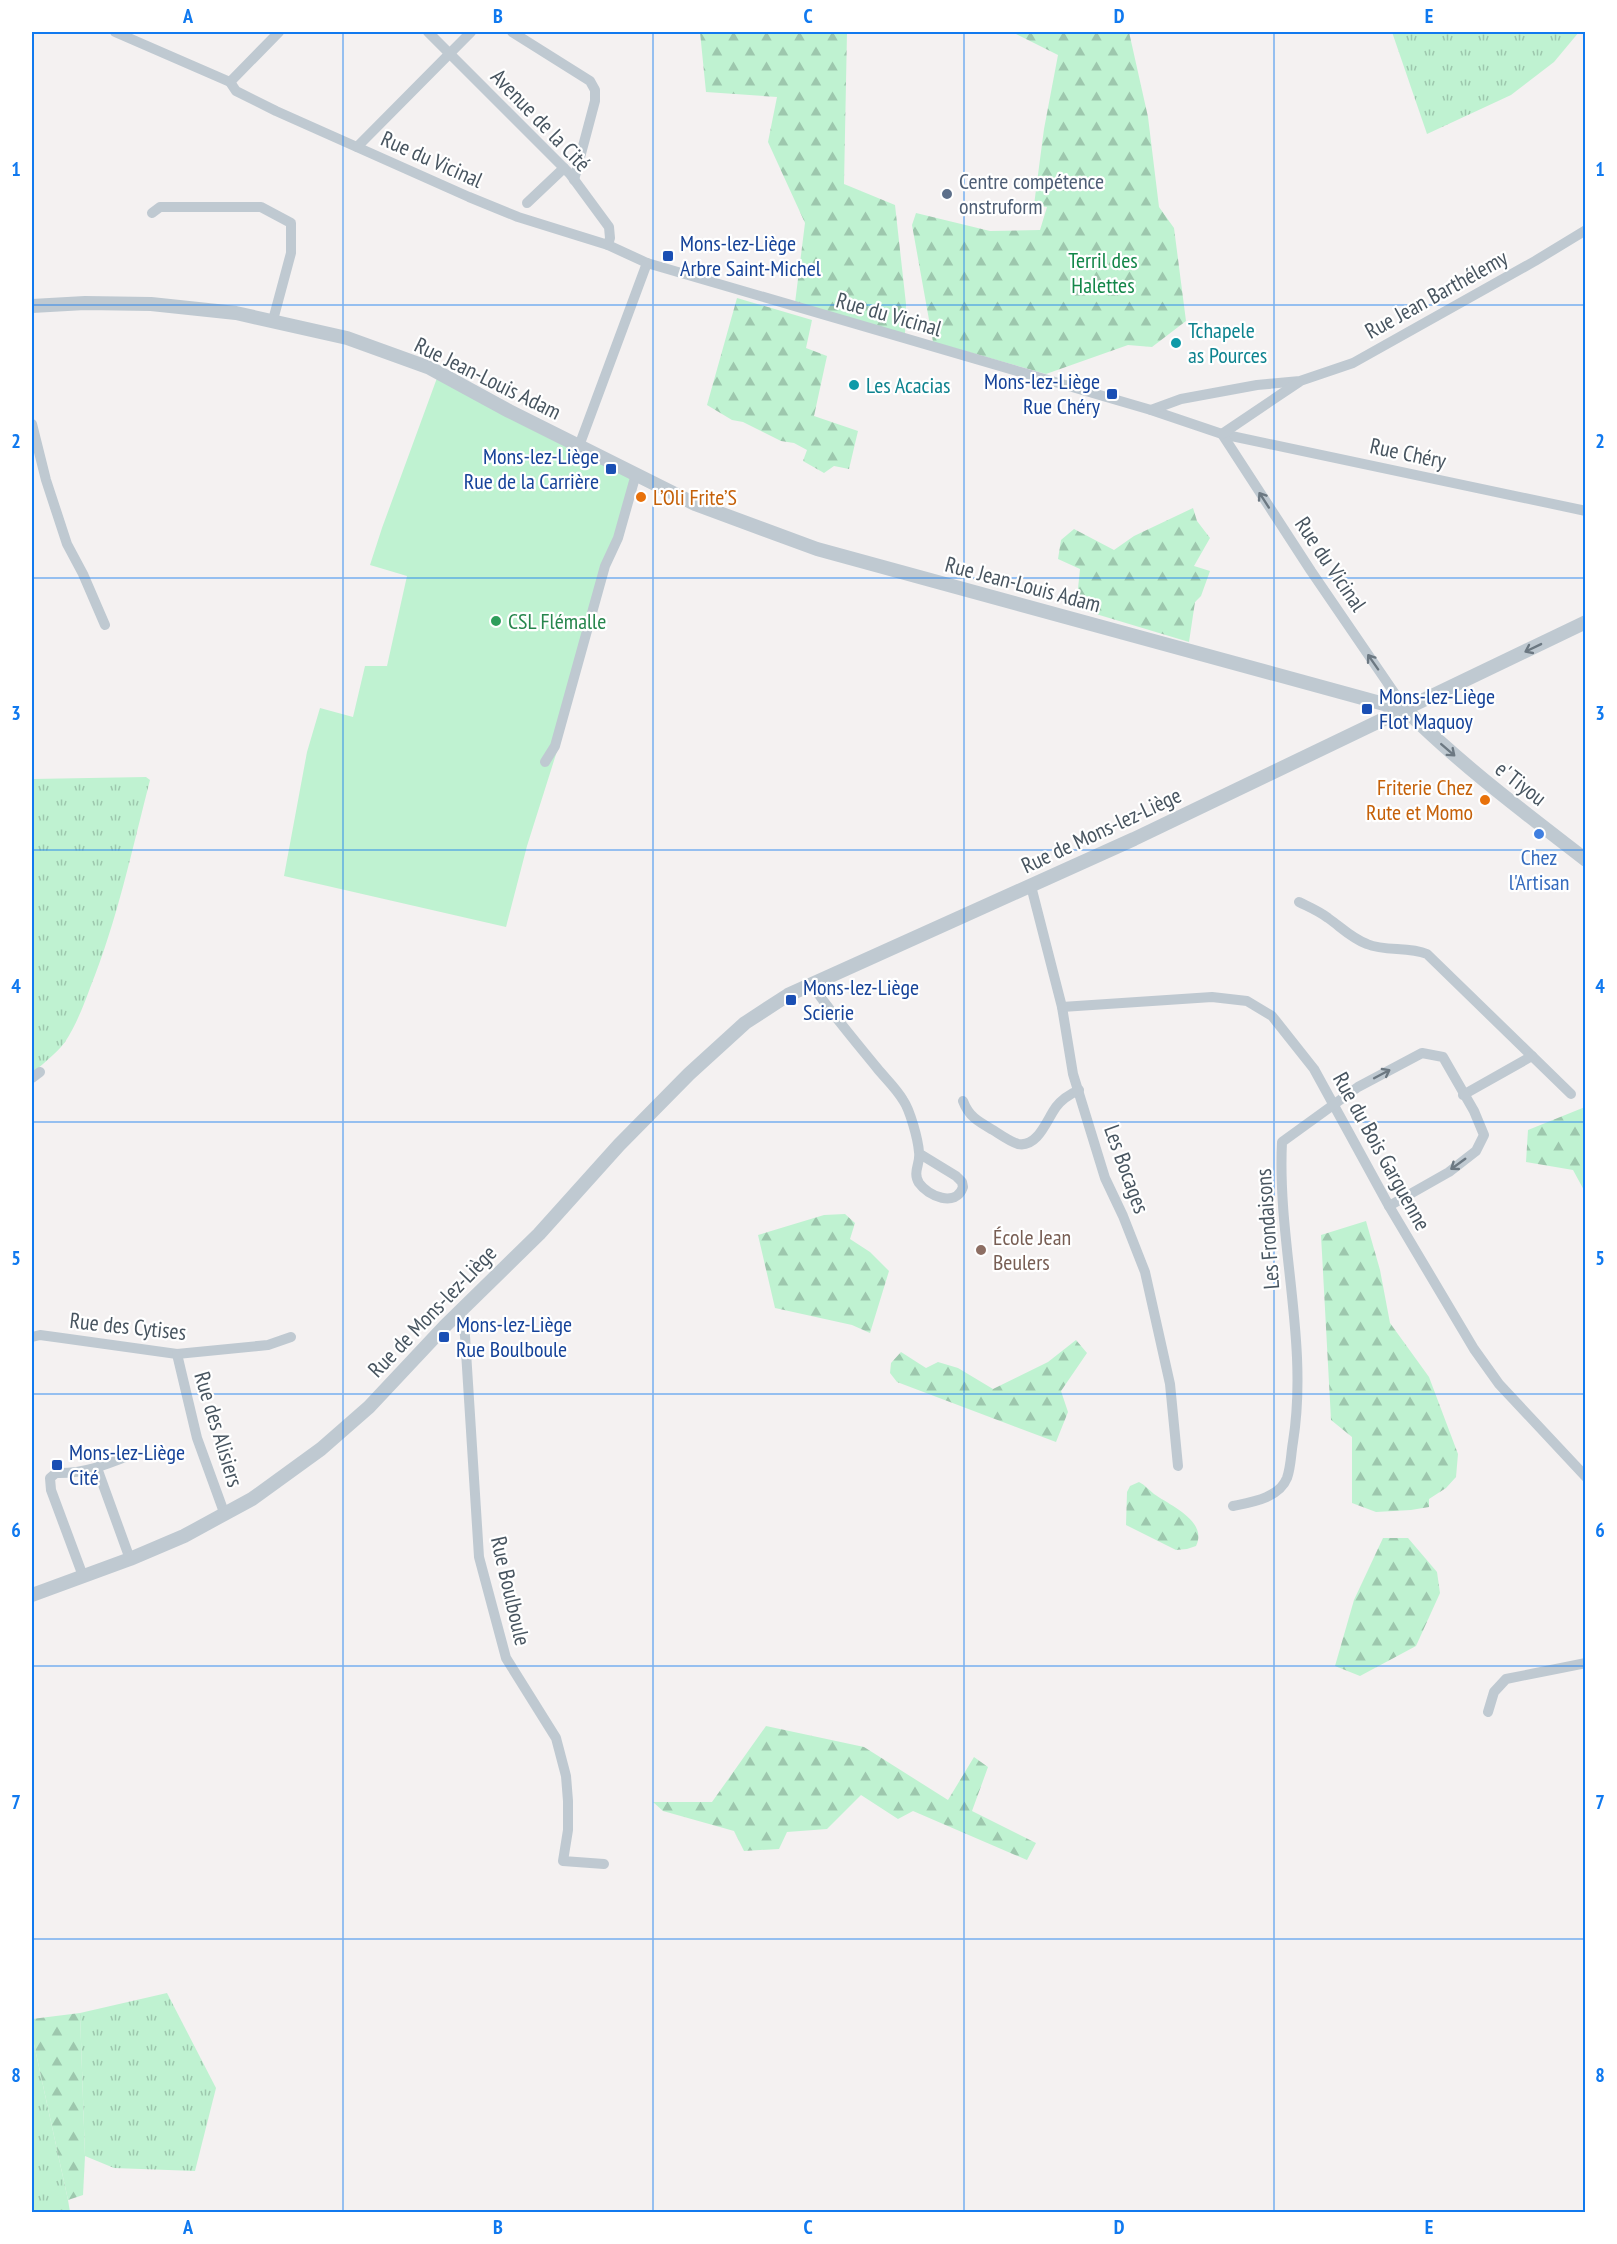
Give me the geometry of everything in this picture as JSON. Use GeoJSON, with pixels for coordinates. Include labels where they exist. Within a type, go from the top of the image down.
{"type":"FeatureCollection","features":[{"type":"Feature","properties":{"kind":"street","name":"Rue du Vicinal"},"geometry":{"type":"LineString","coordinates":[[115,32],[230,82],[236,91],[246,96],[498,209],[608,245],[647,263],[1151,410],[1222,434],[1311,571],[1406,710]]}},
{"type":"Feature","properties":{"kind":"street"},"geometry":{"type":"LineString","coordinates":[[230,82],[279,32]]}},
{"type":"Feature","properties":{"kind":"street","name":"Avenue de la Cité"},"geometry":{"type":"LineString","coordinates":[[428,32],[564,168],[609,227],[608,245]]}},
{"type":"Feature","properties":{"kind":"street"},"geometry":{"type":"LineString","coordinates":[[357,147],[471,32]]}},
{"type":"Feature","properties":{"kind":"street"},"geometry":{"type":"LineString","coordinates":[[512,32],[586,78],[595,90],[595,101],[574,180]]}},
{"type":"Feature","properties":{"kind":"street"},"geometry":{"type":"LineString","coordinates":[[527,203],[564,168]]}},
{"type":"Feature","properties":{"kind":"street"},"geometry":{"type":"LineString","coordinates":[[152,213],[160,207],[261,207],[291,223],[291,252],[273,320]]}},
{"type":"Feature","properties":{"kind":"street","name":"Rue Jean Barthélemy"},"geometry":{"type":"LineString","coordinates":[[1151,410],[1182,399],[1257,385],[1300,381],[1353,363],[1586,230]]}},
{"type":"Feature","properties":{"kind":"street"},"geometry":{"type":"LineString","coordinates":[[579,446],[647,263]]}},
{"type":"Feature","properties":{"kind":"street","name":"Rue Jean-Louis Adam"},"geometry":{"type":"LineString","coordinates":[[32,306],[85,303],[151,304],[236,313],[347,338],[430,368],[695,504],[817,549],[1406,710]]}},
{"type":"Feature","properties":{"kind":"street","name":"Rue Jean Barthélemy"},"geometry":{"type":"LineString","coordinates":[[1222,434],[1300,381]]}},
{"type":"Feature","properties":{"kind":"street"},"geometry":{"type":"LineString","coordinates":[[32,424],[46,480],[67,544],[105,625]]}},
{"type":"Feature","properties":{"kind":"street","name":"Rue Chéry"},"geometry":{"type":"LineString","coordinates":[[1222,434],[1586,511]]}},
{"type":"Feature","properties":{"kind":"street"},"geometry":{"type":"LineString","coordinates":[[546,762],[555,746],[605,566],[619,534],[636,474]]}},
{"type":"Feature","properties":{"kind":"street","name":"Rue de Mons-lez-Liège"},"geometry":{"type":"LineString","coordinates":[[32,1595],[130,1559],[184,1536],[261,1493],[321,1449],[349,1425],[538,1234],[619,1145],[689,1074],[744,1023],[788,995],[1031,886],[1406,710],[1586,622]]}},
{"type":"Feature","properties":{"kind":"street","name":"e' Tiyou"},"geometry":{"type":"LineString","coordinates":[[1406,710],[1474,772],[1586,860]]}},
{"type":"Feature","properties":{"kind":"street","name":"Les Bocages"},"geometry":{"type":"LineString","coordinates":[[1031,886],[1062,1007],[1073,1074],[1105,1178],[1123,1216],[1144,1272],[1170,1384],[1178,1466]]}},
{"type":"Feature","properties":{"kind":"street"},"geometry":{"type":"LineString","coordinates":[[1299,902],[1330,918],[1351,936],[1366,944],[1427,954],[1571,1094]]}},
{"type":"Feature","properties":{"kind":"street"},"geometry":{"type":"LineString","coordinates":[[812,985],[827,1007],[904,1101],[920,1154],[916,1172],[920,1184],[944,1199],[957,1197],[963,1187],[960,1179],[920,1154]]}},
{"type":"Feature","properties":{"kind":"street","name":"Rue du Bois Garguenne"},"geometry":{"type":"LineString","coordinates":[[1062,1007],[1212,997],[1247,1001],[1272,1016],[1314,1069],[1389,1206],[1459,1325],[1492,1375],[1586,1477]]}},
{"type":"Feature","properties":{"kind":"street","name":"Les Frondaisons"},"geometry":{"type":"LineString","coordinates":[[1233,1506],[1269,1497],[1287,1479],[1296,1425],[1298,1358],[1283,1210],[1282,1142],[1358,1087],[1422,1053],[1443,1057],[1474,1111],[1484,1135],[1476,1151],[1449,1172],[1389,1206]]}},
{"type":"Feature","properties":{"kind":"street"},"geometry":{"type":"LineString","coordinates":[[1463,1095],[1532,1056]]}},
{"type":"Feature","properties":{"kind":"street"},"geometry":{"type":"LineString","coordinates":[[963,1101],[968,1112],[977,1121],[1014,1142],[1022,1144],[1033,1140],[1056,1107],[1066,1097],[1079,1090]]}},
{"type":"Feature","properties":{"kind":"street","name":"Rue Boulboule"},"geometry":{"type":"LineString","coordinates":[[461,1310],[465,1336],[479,1557],[506,1658],[556,1738],[566,1776],[568,1801],[568,1830],[563,1861],[603,1864]]}},
{"type":"Feature","properties":{"kind":"street","name":"Rue des Cytises"},"geometry":{"type":"LineString","coordinates":[[32,1336],[177,1354],[267,1345],[291,1337]]}},
{"type":"Feature","properties":{"kind":"street","name":"Rue des Alisiers"},"geometry":{"type":"LineString","coordinates":[[177,1354],[197,1438],[225,1515]]}},
{"type":"Feature","properties":{"kind":"street"},"geometry":{"type":"LineString","coordinates":[[83,1576],[51,1490],[50,1478],[56,1473],[71,1474],[97,1468],[133,1454]]}},
{"type":"Feature","properties":{"kind":"street"},"geometry":{"type":"LineString","coordinates":[[97,1468],[130,1559]]}},
{"type":"Feature","properties":{"kind":"street"},"geometry":{"type":"LineString","coordinates":[[1488,1712],[1494,1692],[1506,1680],[1586,1664]]}},
{"type":"Feature","properties":{"kind":"green space"},"geometry":{"type":"Polygon","coordinates":[[[700,32],[847,32],[844,184],[895,205],[906,304],[905,334],[795,303],[805,223],[768,142],[777,97],[706,92],[700,32]]]}},
{"type":"Feature","properties":{"kind":"green space","name":"Terril des Halettes"},"geometry":{"type":"Polygon","coordinates":[[[1012,32],[1129,32],[1148,117],[1159,207],[1174,228],[1186,321],[1152,347],[1128,345],[1046,374],[933,342],[912,225],[916,213],[990,231],[1040,230],[1047,207],[1034,205],[1044,129],[1058,55],[1012,32]]]}},
{"type":"Feature","properties":{"kind":"green space"},"geometry":{"type":"Polygon","coordinates":[[[1392,32],[1579,32],[1554,62],[1511,95],[1427,134],[1392,32]]]}},
{"type":"Feature","properties":{"kind":"green space"},"geometry":{"type":"Polygon","coordinates":[[[737,298],[812,320],[806,348],[827,356],[814,416],[858,431],[849,469],[834,466],[824,473],[803,461],[807,450],[794,443],[781,441],[743,422],[732,420],[707,405],[737,298]]]}},
{"type":"Feature","properties":{"kind":"green space","name":"CSL Flémalle"},"geometry":{"type":"Polygon","coordinates":[[[437,378],[638,482],[610,564],[557,751],[527,846],[506,927],[284,876],[307,752],[320,708],[353,717],[365,666],[387,666],[407,576],[370,565],[437,378]]]}},
{"type":"Feature","properties":{"kind":"green space"},"geometry":{"type":"Polygon","coordinates":[[[1193,508],[1197,521],[1210,538],[1194,566],[1210,571],[1201,596],[1195,602],[1189,642],[1076,608],[1080,569],[1058,559],[1061,540],[1074,529],[1114,550],[1134,536],[1193,508]]]}},
{"type":"Feature","properties":{"kind":"green space"},"geometry":{"type":"Polygon","coordinates":[[[146,777],[150,780],[100,963],[85,1002],[65,1042],[32,1074],[32,779],[146,777]]]}},
{"type":"Feature","properties":{"kind":"green space"},"geometry":{"type":"Polygon","coordinates":[[[1586,1107],[1585,1192],[1573,1170],[1526,1162],[1528,1130],[1586,1107]]]}},
{"type":"Feature","properties":{"kind":"green space"},"geometry":{"type":"Polygon","coordinates":[[[845,1214],[855,1223],[850,1239],[870,1252],[889,1271],[870,1333],[852,1325],[775,1308],[758,1235],[824,1215],[845,1214]]]}},
{"type":"Feature","properties":{"kind":"green space"},"geometry":{"type":"Polygon","coordinates":[[[1366,1221],[1380,1270],[1390,1323],[1429,1377],[1458,1454],[1456,1477],[1446,1488],[1429,1499],[1429,1507],[1376,1512],[1352,1503],[1352,1437],[1331,1420],[1321,1235],[1366,1221]]]}},
{"type":"Feature","properties":{"kind":"green space"},"geometry":{"type":"Polygon","coordinates":[[[1076,1340],[1087,1353],[1061,1391],[1068,1412],[1056,1442],[897,1382],[890,1373],[891,1363],[901,1352],[926,1368],[938,1362],[958,1368],[993,1389],[1048,1362],[1076,1340]]]}},
{"type":"Feature","properties":{"kind":"green space"},"geometry":{"type":"Polygon","coordinates":[[[1139,1482],[1186,1515],[1197,1529],[1196,1546],[1176,1550],[1126,1525],[1127,1492],[1130,1486],[1139,1482]]]}},
{"type":"Feature","properties":{"kind":"green space"},"geometry":{"type":"Polygon","coordinates":[[[1383,1538],[1408,1538],[1437,1572],[1440,1593],[1416,1646],[1360,1676],[1335,1666],[1354,1600],[1383,1538]]]}},
{"type":"Feature","properties":{"kind":"green space"},"geometry":{"type":"Polygon","coordinates":[[[766,1726],[864,1747],[948,1800],[974,1757],[988,1767],[972,1811],[1036,1843],[1027,1860],[913,1811],[898,1819],[861,1795],[827,1829],[787,1832],[779,1849],[744,1851],[734,1831],[663,1811],[653,1802],[712,1802],[766,1726]]]}},
{"type":"Feature","properties":{"kind":"green space"},"geometry":{"type":"Polygon","coordinates":[[[167,1993],[216,2088],[195,2171],[114,2168],[85,2156],[80,2013],[167,1993]]]}},
{"type":"Feature","properties":{"kind":"green space"},"geometry":{"type":"Polygon","coordinates":[[[80,2013],[85,2156],[83,2195],[68,2200],[32,2035],[32,2019],[80,2013]]]}},
{"type":"Feature","properties":{"kind":"green space"},"geometry":{"type":"Polygon","coordinates":[[[32,2035],[68,2200],[70,2212],[32,2212],[32,2035]]]}},
{"type":"Feature","properties":{"kind":"place","name":"Centre compétence onstruform"},"geometry":{"type":"Point","coordinates":[947,194]}},
{"type":"Feature","properties":{"kind":"place","name":"Mons-lez-Liège Arbre Saint-Michel"},"geometry":{"type":"Point","coordinates":[668,256]}},
{"type":"Feature","properties":{"kind":"place","name":"Tchapele as Pources"},"geometry":{"type":"Point","coordinates":[1176,343]}},
{"type":"Feature","properties":{"kind":"place","name":"Les Acacias"},"geometry":{"type":"Point","coordinates":[854,385]}},
{"type":"Feature","properties":{"kind":"place","name":"Mons-lez-Liège Rue Chéry"},"geometry":{"type":"Point","coordinates":[1112,394]}},
{"type":"Feature","properties":{"kind":"place","name":"Mons-lez-Liège Rue de la Carrière"},"geometry":{"type":"Point","coordinates":[611,469]}},
{"type":"Feature","properties":{"kind":"place","name":"L’Oli Frite’S"},"geometry":{"type":"Point","coordinates":[641,497]}},
{"type":"Feature","properties":{"kind":"place","name":"CSL Flémalle"},"geometry":{"type":"Point","coordinates":[496,621]}},
{"type":"Feature","properties":{"kind":"place","name":"Mons-lez-Liège Flot Maquoy"},"geometry":{"type":"Point","coordinates":[1367,709]}},
{"type":"Feature","properties":{"kind":"place","name":"Friterie Chez Rute et Momo"},"geometry":{"type":"Point","coordinates":[1485,800]}},
{"type":"Feature","properties":{"kind":"place","name":"Chez l'Artisan"},"geometry":{"type":"Point","coordinates":[1539,834]}},
{"type":"Feature","properties":{"kind":"place","name":"Mons-lez-Liège Scierie"},"geometry":{"type":"Point","coordinates":[791,1000]}},
{"type":"Feature","properties":{"kind":"place","name":"École Jean Beulers"},"geometry":{"type":"Point","coordinates":[981,1250]}},
{"type":"Feature","properties":{"kind":"place","name":"Mons-lez-Liège Rue Boulboule"},"geometry":{"type":"Point","coordinates":[444,1337]}},
{"type":"Feature","properties":{"kind":"place","name":"Mons-lez-Liège Cité"},"geometry":{"type":"Point","coordinates":[57,1465]}}]}
